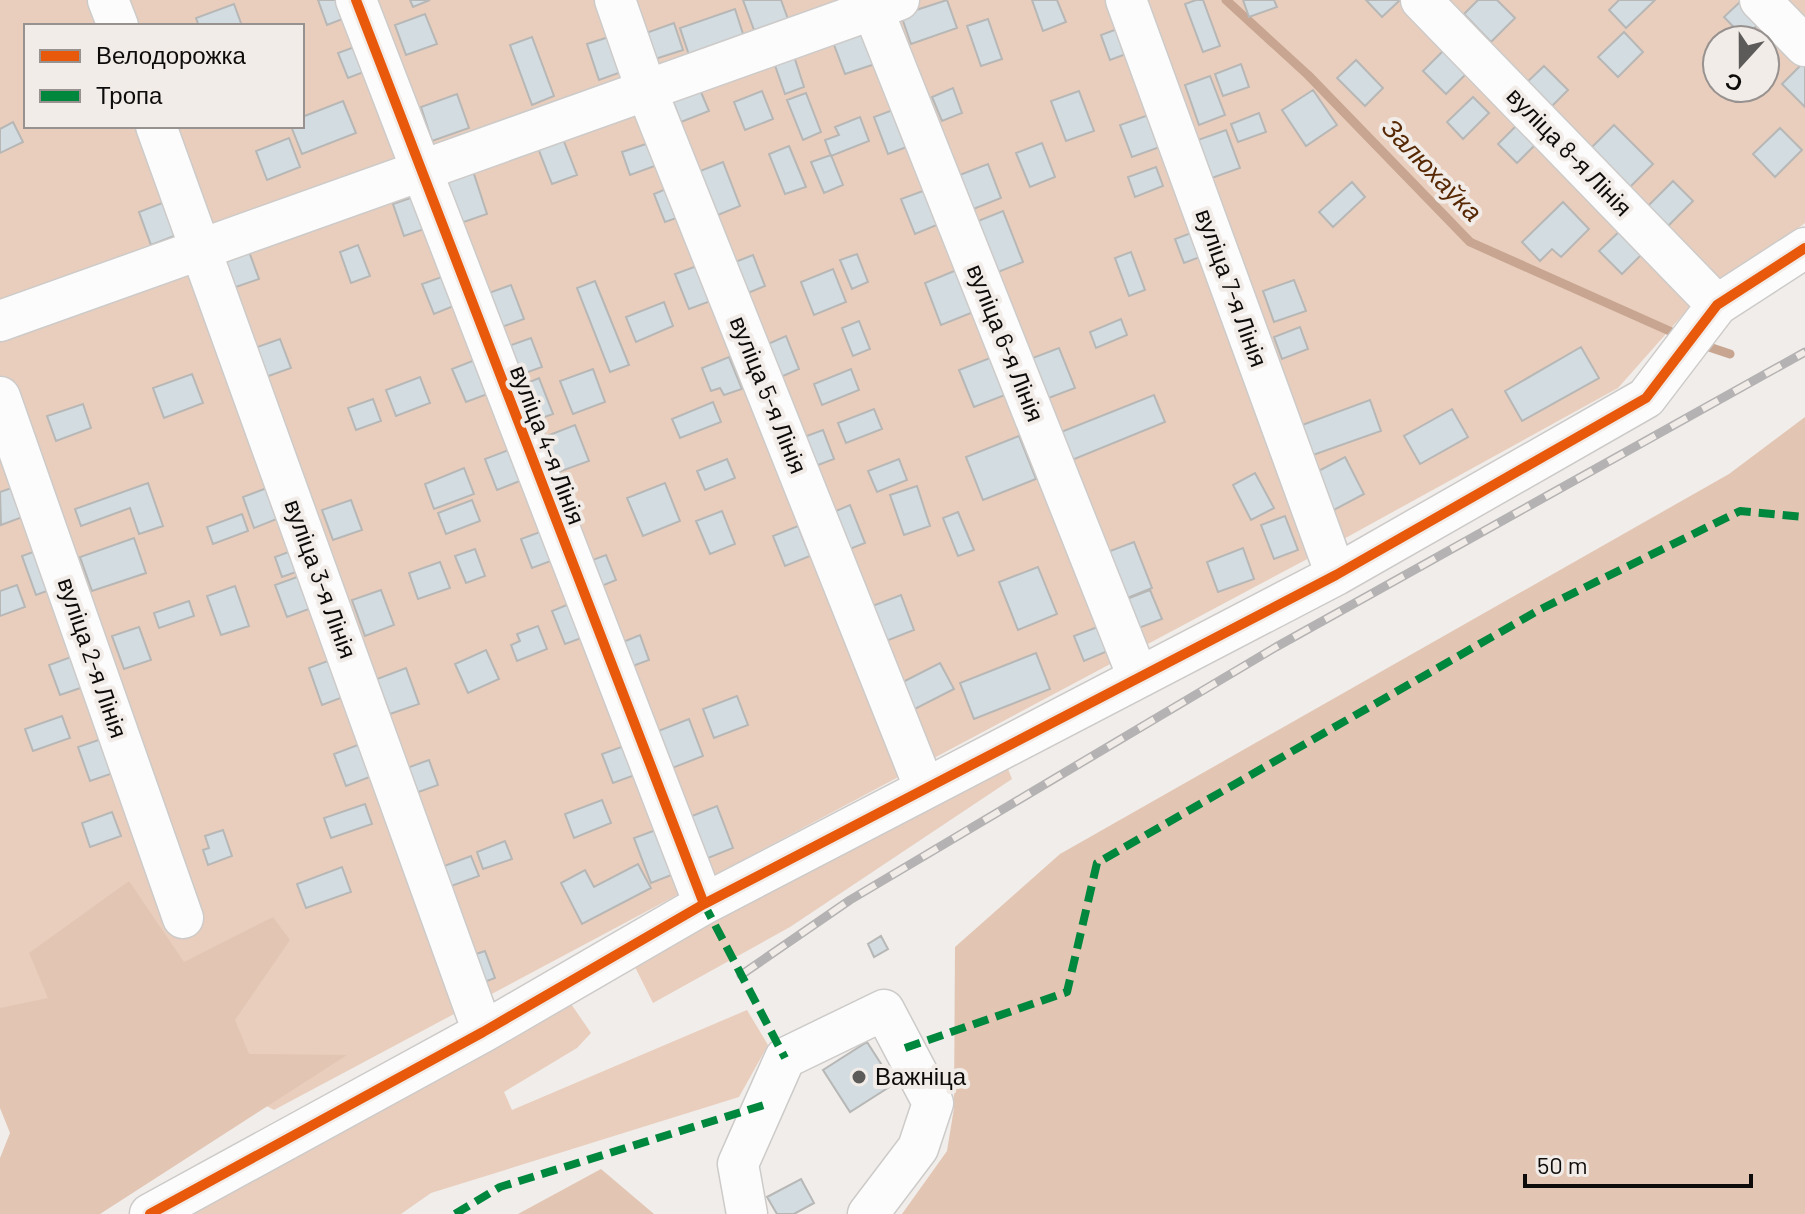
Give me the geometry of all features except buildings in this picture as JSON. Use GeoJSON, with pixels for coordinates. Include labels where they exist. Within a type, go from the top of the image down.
{"type":"FeatureCollection","features":[{"type":"Feature","properties":{"kind":"street"},"geometry":{"type":"LineString","coordinates":[[108,0],[117,24]]}},
{"type":"Feature","properties":{"kind":"street","name":"вуліца 4-я Лінія"},"geometry":{"type":"LineString","coordinates":[[356,0],[704,904]]}},
{"type":"Feature","properties":{"kind":"street","name":"вуліца 5-я Лінія"},"geometry":{"type":"LineString","coordinates":[[615,0],[646,89],[925,789]]}},
{"type":"Feature","properties":{"kind":"street","name":"вуліца 7-я Лінія"},"geometry":{"type":"LineString","coordinates":[[1126,0],[1336,575]]}},
{"type":"Feature","properties":{"kind":"street","name":"вуліца 8-я Лінія"},"geometry":{"type":"LineString","coordinates":[[1421,0],[1717,305]]}},
{"type":"Feature","properties":{"kind":"street"},"geometry":{"type":"LineString","coordinates":[[1760,0],[1805,46]]}},
{"type":"Feature","properties":{"kind":"street"},"geometry":{"type":"LineString","coordinates":[[0,321],[886,5]]}},
{"type":"Feature","properties":{"kind":"street","name":"вуліца 6-я Лінія"},"geometry":{"type":"LineString","coordinates":[[886,5],[1138,677]]}},
{"type":"Feature","properties":{"kind":"street","name":"вуліца 3-я Лінія"},"geometry":{"type":"LineString","coordinates":[[157,128],[483,1032]]}},
{"type":"Feature","properties":{"kind":"street"},"geometry":{"type":"LineString","coordinates":[[150,1214],[483,1032],[704,904],[1336,575],[1646,398],[1717,305],[1805,248]]}},
{"type":"Feature","properties":{"kind":"street","name":"вуліца 2-я Лінія"},"geometry":{"type":"LineString","coordinates":[[0,397],[183,918]]}},
{"type":"Feature","properties":{"kind":"street"},"geometry":{"type":"LineString","coordinates":[[747,1214],[738,1164],[785,1058],[884,1010],[933,1103],[918,1148],[868,1214]]}},
{"type":"Feature","properties":{"kind":"shaded area"},"geometry":{"type":"Polygon","coordinates":[[[0,0],[1805,0],[1805,223],[1688,309],[1618,388],[1311,557],[274,1110],[140,1037],[0,1053],[0,0]]]}},
{"type":"Feature","properties":{"kind":"shaded area"},"geometry":{"type":"Polygon","coordinates":[[[1805,417],[1805,1214],[902,1214],[947,1151],[954,1108],[955,947],[1060,854],[1729,474],[1805,417]]]}},
{"type":"Feature","properties":{"kind":"shaded area"},"geometry":{"type":"Polygon","coordinates":[[[1006,764],[1012,779],[790,927],[653,1003],[633,963],[1006,764]]]}},
{"type":"Feature","properties":{"kind":"shaded area"},"geometry":{"type":"Polygon","coordinates":[[[129,881],[184,962],[273,917],[290,940],[235,1020],[249,1054],[347,1055],[100,1214],[0,1214],[0,1158],[10,1133],[0,1108],[0,1008],[48,998],[29,953],[129,881]]]}},
{"type":"Feature","properties":{"kind":"shaded area"},"geometry":{"type":"Polygon","coordinates":[[[567,998],[591,1033],[577,1048],[504,1092],[512,1110],[747,1010],[768,1045],[739,1097],[431,1193],[401,1214],[184,1214],[567,998]]]}},
{"type":"Feature","properties":{"kind":"shaded area"},"geometry":{"type":"Polygon","coordinates":[[[601,1169],[654,1214],[518,1214],[601,1169]]]}},
{"type":"Feature","properties":{"kind":"waterway","name":"Залюхаўка"},"geometry":{"type":"LineString","coordinates":[[1226,0],[1308,75],[1470,242],[1683,337]]}},
{"type":"Feature","properties":{"kind":"waterway","name":"Залюхаўка"},"geometry":{"type":"LineString","coordinates":[[1700,344],[1730,354]]}},
{"type":"Feature","properties":{"kind":"railway"},"geometry":{"type":"LineString","coordinates":[[741,975],[850,900],[1276,647],[1805,352]]}},
{"type":"Feature","properties":{"kind":"marked path"},"geometry":{"type":"LineString","coordinates":[[905,1048],[1067,992],[1097,863],[1539,610],[1740,511],[1805,517]]}},
{"type":"Feature","properties":{"kind":"marked path"},"geometry":{"type":"LineString","coordinates":[[704,904],[785,1058]]}},
{"type":"Feature","properties":{"kind":"marked path"},"geometry":{"type":"LineString","coordinates":[[455,1214],[500,1187],[764,1105]]}},
{"type":"Feature","properties":{"kind":"cycle path"},"geometry":{"type":"LineString","coordinates":[[356,0],[704,904]]}},
{"type":"Feature","properties":{"kind":"cycle path"},"geometry":{"type":"LineString","coordinates":[[150,1214],[483,1032],[704,904],[1336,575],[1646,398],[1717,305],[1805,248]]}},
{"type":"Feature","properties":{"kind":"place","name":"Важніца"},"geometry":{"type":"Point","coordinates":[859,1077]}}]}
